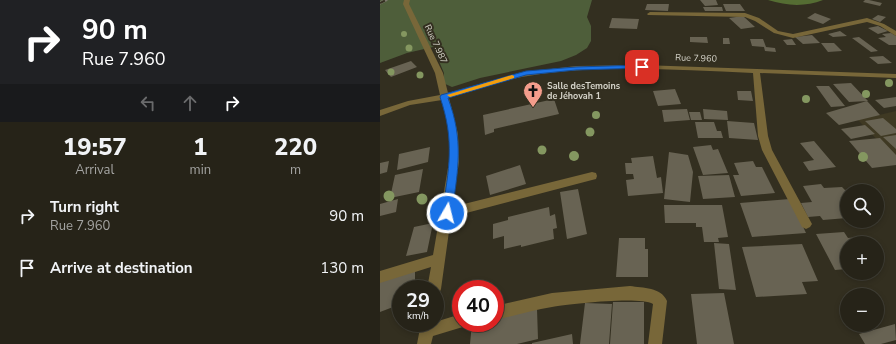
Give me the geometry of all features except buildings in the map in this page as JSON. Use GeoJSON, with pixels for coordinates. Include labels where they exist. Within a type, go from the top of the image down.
{"type":"FeatureCollection","features":[{"type":"Feature","properties":{"kind":"street","name":"Rue 7.987"},"geometry":{"type":"LineString","coordinates":[[407,0],[406,4],[443,83],[444,97],[450,114],[454,134],[454,162],[436,280]]}},
{"type":"Feature","properties":{"kind":"street"},"geometry":{"type":"LineString","coordinates":[[650,14],[745,15],[757,18],[774,31],[793,36],[867,20],[882,25],[896,34]]}},
{"type":"Feature","properties":{"kind":"street","name":"Rue 7.960"},"geometry":{"type":"LineString","coordinates":[[380,113],[408,103],[444,97],[509,78],[546,71],[642,67],[756,70],[803,74],[896,76]]}},
{"type":"Feature","properties":{"kind":"street"},"geometry":{"type":"LineString","coordinates":[[756,70],[763,136],[767,150],[806,224]]}},
{"type":"Feature","properties":{"kind":"street"},"geometry":{"type":"LineString","coordinates":[[447,213],[592,176]]}},
{"type":"Feature","properties":{"kind":"street"},"geometry":{"type":"LineString","coordinates":[[380,277],[439,259]]}},
{"type":"Feature","properties":{"kind":"street"},"geometry":{"type":"LineString","coordinates":[[504,311],[552,300],[630,293],[650,295],[660,301],[655,344]]}},
{"type":"Feature","properties":{"kind":"street"},"geometry":{"type":"LineString","coordinates":[[426,333],[452,324]]}},
{"type":"Feature","properties":{"kind":"shaded area"},"geometry":{"type":"Polygon","coordinates":[[[896,111],[896,159],[858,120],[896,111]]]}},
{"type":"Feature","properties":{"kind":"green space"},"geometry":{"type":"Polygon","coordinates":[[[380,0],[592,0],[587,17],[591,26],[591,41],[587,48],[576,55],[561,61],[480,78],[452,87],[443,83],[444,73],[433,47],[407,53],[380,63],[380,0]]]}},
{"type":"Feature","properties":{"kind":"green space"},"geometry":{"type":"Polygon","coordinates":[[[768,0],[823,0],[809,4],[796,5],[782,4],[768,0]]]}},
{"type":"Feature","properties":{"kind":"railway"},"geometry":{"type":"LineString","coordinates":[[380,3],[386,0]]}},
{"type":"Feature","properties":{"kind":"slow traffic"},"geometry":{"type":"LineString","coordinates":[[450,95],[512,77]]}},
{"type":"Feature","properties":{"kind":"place","name":"Salle desTemoins de Jéhovah 1"},"geometry":{"type":"Point","coordinates":[533,108]}},
{"type":"Feature","properties":{"kind":"route"},"geometry":{"type":"LineString","coordinates":[[447,213],[454,162],[454,134],[450,114],[444,97],[526,74],[576,68],[642,67]]}}]}
